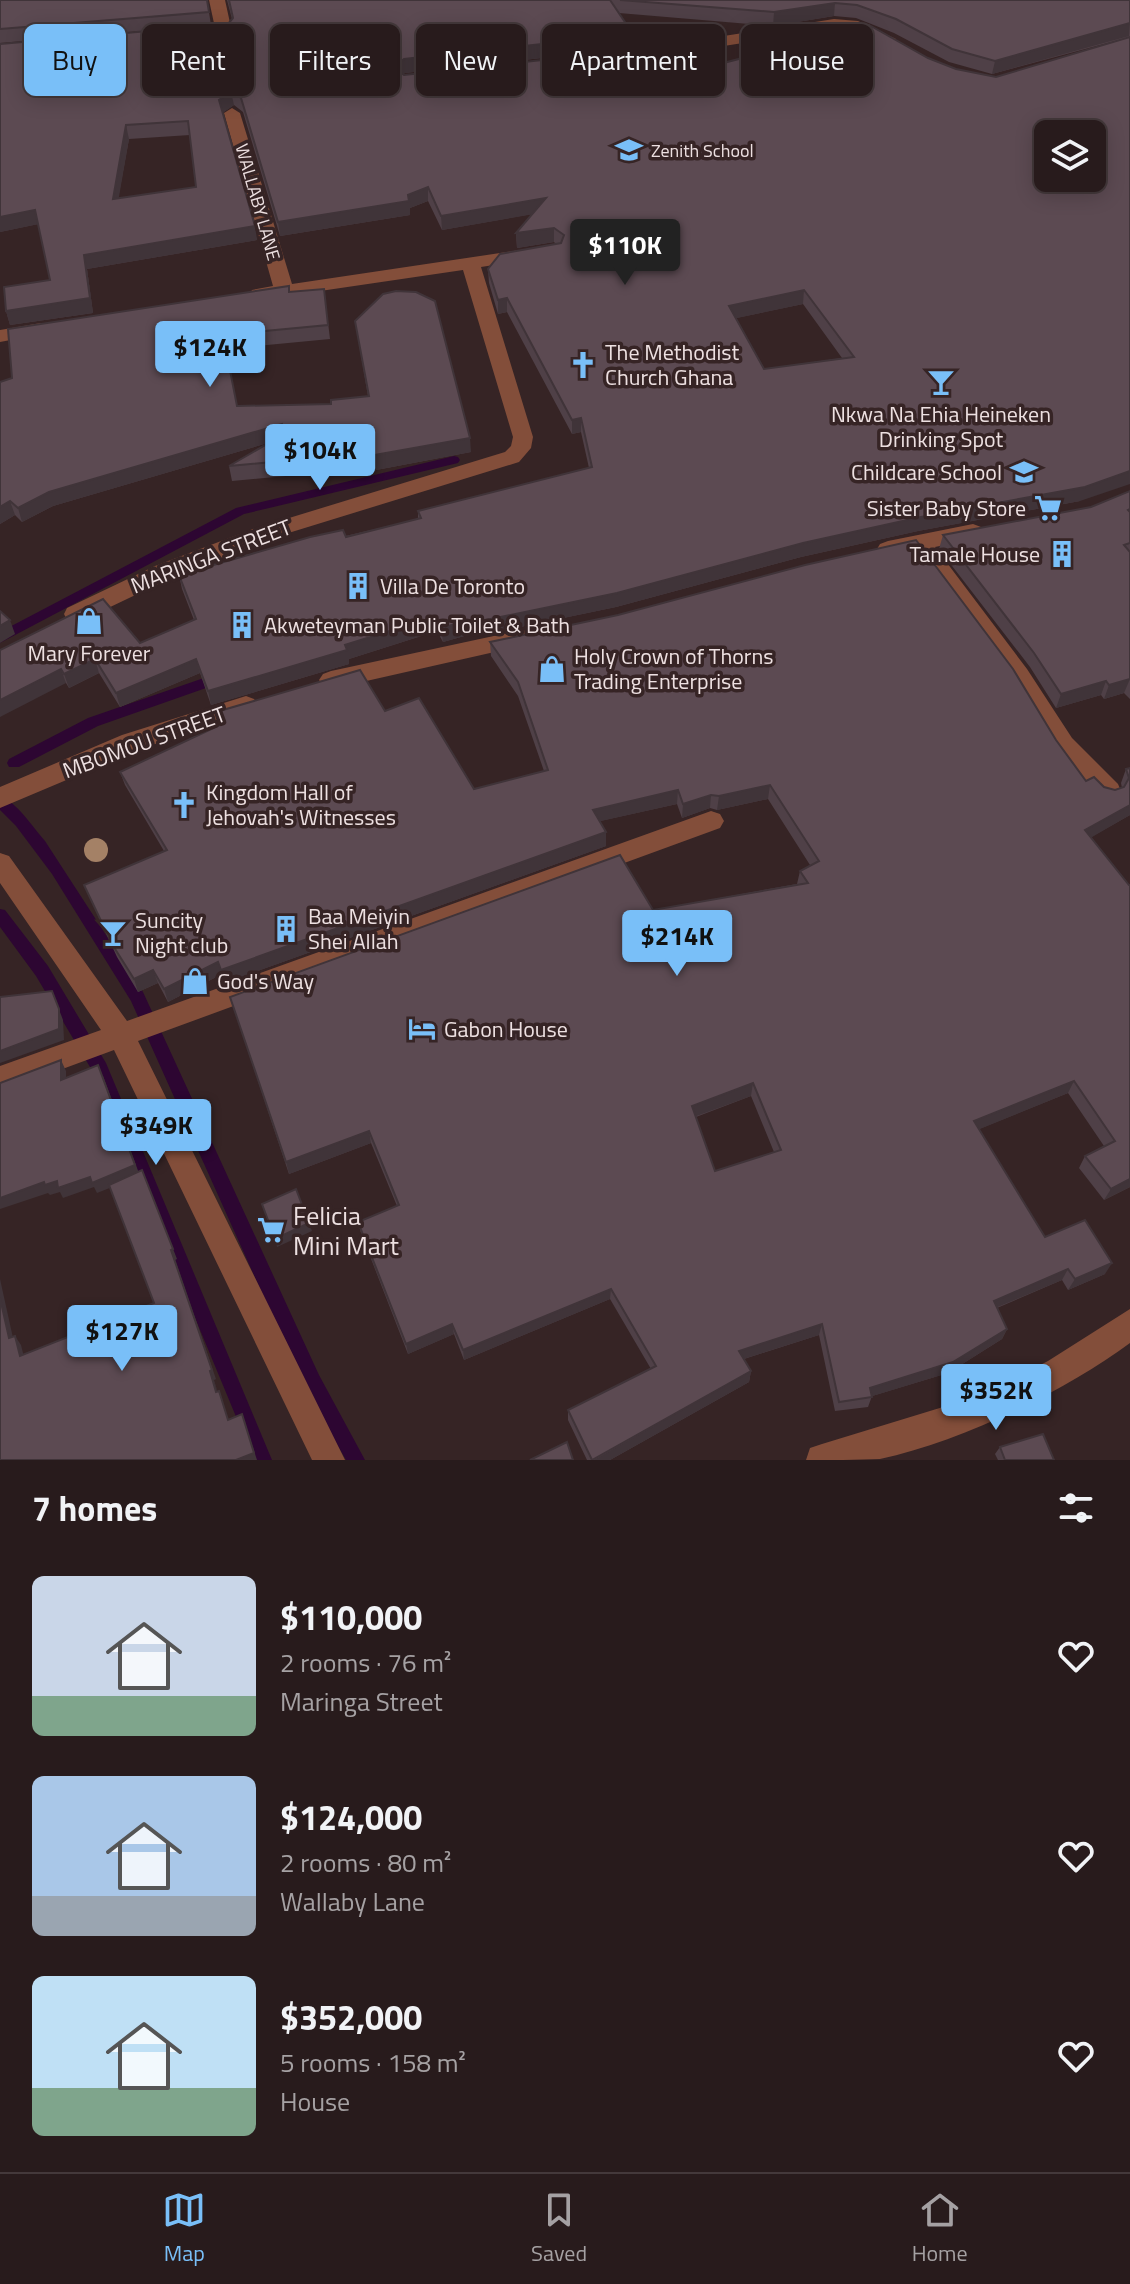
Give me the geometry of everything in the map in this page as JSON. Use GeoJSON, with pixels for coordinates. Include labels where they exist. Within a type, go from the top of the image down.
{"type":"FeatureCollection","features":[{"type":"Feature","properties":{"kind":"street"},"geometry":{"type":"LineString","coordinates":[[217,0],[222,24]]}},
{"type":"Feature","properties":{"kind":"street"},"geometry":{"type":"LineString","coordinates":[[725,40],[834,24],[862,27],[898,46]]}},
{"type":"Feature","properties":{"kind":"street","name":"WALLABY LANE"},"geometry":{"type":"LineString","coordinates":[[232,113],[284,290]]}},
{"type":"Feature","properties":{"kind":"street"},"geometry":{"type":"LineString","coordinates":[[237,298],[540,253]]}},
{"type":"Feature","properties":{"kind":"street","name":"MARINGA STREET"},"geometry":{"type":"LineString","coordinates":[[53,626],[163,572],[261,534],[512,457],[521,448],[523,437],[471,264]]}},
{"type":"Feature","properties":{"kind":"street"},"geometry":{"type":"LineString","coordinates":[[0,336],[63,326]]}},
{"type":"Feature","properties":{"kind":"street"},"geometry":{"type":"LineString","coordinates":[[873,553],[995,528]]}},
{"type":"Feature","properties":{"kind":"street"},"geometry":{"type":"LineString","coordinates":[[919,542],[1019,675],[1063,745],[1109,791]]}},
{"type":"Feature","properties":{"kind":"street"},"geometry":{"type":"LineString","coordinates":[[313,685],[373,669],[541,634]]}},
{"type":"Feature","properties":{"kind":"street","name":"MBOMOU STREET"},"geometry":{"type":"LineString","coordinates":[[0,798],[131,742],[268,698]]}},
{"type":"Feature","properties":{"kind":"street"},"geometry":{"type":"LineString","coordinates":[[0,1079],[711,821]]}},
{"type":"Feature","properties":{"kind":"street"},"geometry":{"type":"LineString","coordinates":[[0,863],[120,1034],[329,1460]]}},
{"type":"Feature","properties":{"kind":"street"},"geometry":{"type":"LineString","coordinates":[[822,1460],[959,1418],[1041,1382],[1094,1354],[1130,1324]]}},
{"type":"Feature","properties":{"kind":"building"},"geometry":{"type":"Polygon","coordinates":[[[0,0],[207,0],[209,12],[61,24],[24,24],[24,27],[0,29],[0,0]]]}},
{"type":"Feature","properties":{"kind":"building"},"geometry":{"type":"Polygon","coordinates":[[[229,0],[610,0],[626,24],[542,24],[542,44],[526,46],[526,24],[416,24],[416,58],[400,62],[400,24],[270,24],[270,96],[400,96],[400,72],[416,74],[416,96],[526,96],[526,62],[542,60],[542,96],[725,96],[725,63],[741,58],[741,96],[873,96],[873,27],[928,58],[956,69],[996,77],[1130,37],[1130,471],[1085,487],[921,517],[803,543],[617,593],[441,628],[435,617],[345,645],[347,650],[208,691],[196,659],[116,693],[95,659],[64,674],[61,669],[0,700],[0,650],[103,599],[140,643],[196,619],[179,575],[310,537],[343,530],[346,537],[421,518],[418,511],[592,467],[581,418],[572,420],[507,298],[498,300],[488,269],[500,254],[561,243],[564,235],[554,228],[516,233],[546,198],[441,216],[428,187],[408,195],[409,201],[278,222],[241,98],[238,96],[254,96],[254,24],[228,24],[233,18],[229,0]],[[804,290],[729,306],[764,369],[854,357],[804,290]]]}},
{"type":"Feature","properties":{"kind":"building"},"geometry":{"type":"Polygon","coordinates":[[[620,0],[1130,0],[1130,23],[995,61],[952,49],[896,19],[857,5],[835,3],[774,12],[620,0]]]}},
{"type":"Feature","properties":{"kind":"building"},"geometry":{"type":"Polygon","coordinates":[[[142,32],[142,96],[225,96],[219,100],[255,226],[84,255],[90,298],[6,311],[4,287],[50,280],[35,210],[0,217],[0,44],[24,42],[24,96],[126,96],[126,33],[142,32]],[[188,121],[126,125],[113,199],[196,187],[188,121]]]}},
{"type":"Feature","properties":{"kind":"building"},"geometry":{"type":"Polygon","coordinates":[[[289,286],[289,292],[324,289],[328,325],[223,335],[237,406],[331,404],[331,400],[369,396],[355,321],[383,294],[416,292],[435,301],[470,438],[369,456],[368,453],[229,466],[286,433],[282,424],[49,492],[18,508],[10,501],[0,507],[0,382],[12,378],[8,329],[289,286]]]}},
{"type":"Feature","properties":{"kind":"building"},"geometry":{"type":"Polygon","coordinates":[[[1130,491],[1130,543],[1124,545],[1130,552],[1130,679],[1109,685],[1106,681],[1061,694],[1034,653],[943,535],[1091,507],[1130,491]]]}},
{"type":"Feature","properties":{"kind":"building"},"geometry":{"type":"Polygon","coordinates":[[[916,540],[1013,669],[1056,740],[1086,781],[1094,777],[1104,787],[1115,790],[1124,787],[1129,778],[1126,769],[1130,768],[1130,805],[1085,830],[1130,885],[1130,1179],[1111,1189],[1085,1156],[1115,1141],[1074,1081],[974,1121],[1045,1237],[1085,1220],[1112,1263],[1075,1279],[1068,1269],[994,1301],[1007,1329],[953,1362],[870,1388],[872,1397],[839,1402],[822,1324],[739,1351],[751,1371],[592,1460],[568,1410],[656,1366],[611,1289],[463,1350],[452,1324],[406,1344],[358,1222],[399,1205],[369,1131],[286,1162],[230,997],[620,855],[653,910],[808,883],[800,871],[819,861],[770,785],[711,795],[683,804],[678,790],[593,810],[606,832],[221,970],[218,962],[164,989],[153,970],[134,979],[112,944],[84,885],[167,850],[120,772],[220,725],[216,712],[360,670],[385,711],[419,698],[474,789],[548,770],[518,682],[490,642],[618,615],[805,565],[916,540]],[[753,1083],[692,1106],[715,1171],[781,1150],[753,1083]]]}},
{"type":"Feature","properties":{"kind":"building"},"geometry":{"type":"Polygon","coordinates":[[[0,611],[10,620],[0,626],[0,611]]]}},
{"type":"Feature","properties":{"kind":"building"},"geometry":{"type":"Polygon","coordinates":[[[52,991],[59,1009],[59,1029],[0,1051],[0,997],[52,991]]]}},
{"type":"Feature","properties":{"kind":"building"},"geometry":{"type":"Polygon","coordinates":[[[61,1060],[61,1080],[98,1065],[135,1165],[92,1183],[90,1177],[58,1188],[57,1181],[45,1185],[44,1182],[0,1198],[0,1083],[61,1060]]]}},
{"type":"Feature","properties":{"kind":"building"},"geometry":{"type":"Polygon","coordinates":[[[142,1170],[173,1249],[212,1370],[216,1392],[219,1391],[228,1420],[242,1414],[254,1453],[236,1460],[0,1460],[0,1298],[9,1338],[15,1336],[20,1356],[154,1303],[109,1185],[142,1170]]]}},
{"type":"Feature","properties":{"kind":"building"},"geometry":{"type":"Polygon","coordinates":[[[296,1189],[309,1223],[275,1239],[262,1204],[296,1189]]]}},
{"type":"Feature","properties":{"kind":"building"},"geometry":{"type":"Polygon","coordinates":[[[1043,1434],[1054,1460],[1005,1460],[1000,1447],[1043,1434]]]}},
{"type":"Feature","properties":{"kind":"building"},"geometry":{"type":"Polygon","coordinates":[[[567,1442],[573,1460],[530,1460],[567,1442]]]}},
{"type":"Feature","properties":{"kind":"waterway"},"geometry":{"type":"LineString","coordinates":[[0,638],[240,511],[454,460]]}},
{"type":"Feature","properties":{"kind":"waterway"},"geometry":{"type":"LineString","coordinates":[[14,763],[93,722],[201,684]]}},
{"type":"Feature","properties":{"kind":"waterway"},"geometry":{"type":"LineString","coordinates":[[0,801],[40,845],[137,997],[312,1382],[356,1460]]}},
{"type":"Feature","properties":{"kind":"waterway"},"geometry":{"type":"LineString","coordinates":[[0,915],[42,971],[100,1068],[263,1460]]}},
{"type":"Feature","properties":{"kind":"place","name":"Zenith School"},"geometry":{"type":"Point","coordinates":[629,150]}},
{"type":"Feature","properties":{"kind":"place","name":"The Methodist Church Ghana"},"geometry":{"type":"Point","coordinates":[583,365]}},
{"type":"Feature","properties":{"kind":"place","name":"Nkwa Na Ehia Heineken Drinking Spot"},"geometry":{"type":"Point","coordinates":[941,382]}},
{"type":"Feature","properties":{"kind":"place","name":"Childcare School"},"geometry":{"type":"Point","coordinates":[1024,472]}},
{"type":"Feature","properties":{"kind":"place","name":"Sister Baby Store"},"geometry":{"type":"Point","coordinates":[1048,508]}},
{"type":"Feature","properties":{"kind":"place","name":"Tamale House"},"geometry":{"type":"Point","coordinates":[1062,554]}},
{"type":"Feature","properties":{"kind":"place","name":"Villa De Toronto"},"geometry":{"type":"Point","coordinates":[358,586]}},
{"type":"Feature","properties":{"kind":"place","name":"Mary Forever"},"geometry":{"type":"Point","coordinates":[89,621]}},
{"type":"Feature","properties":{"kind":"place","name":"Akweteyman Public Toilet & Bath"},"geometry":{"type":"Point","coordinates":[242,625]}},
{"type":"Feature","properties":{"kind":"place","name":"Holy Crown of Thorns Trading Enterprise"},"geometry":{"type":"Point","coordinates":[552,669]}},
{"type":"Feature","properties":{"kind":"place","name":"Kingdom Hall of Jehovah's Witnesses"},"geometry":{"type":"Point","coordinates":[184,805]}},
{"type":"Feature","properties":{"kind":"place","name":"Baa Meiyin Shei Allah"},"geometry":{"type":"Point","coordinates":[286,929]}},
{"type":"Feature","properties":{"kind":"place","name":"Suncity Night club"},"geometry":{"type":"Point","coordinates":[113,933]}},
{"type":"Feature","properties":{"kind":"place","name":"God's Way"},"geometry":{"type":"Point","coordinates":[195,981]}},
{"type":"Feature","properties":{"kind":"place","name":"Gabon House"},"geometry":{"type":"Point","coordinates":[422,1029]}},
{"type":"Feature","properties":{"kind":"place","name":"Felicia Mini Mart"},"geometry":{"type":"Point","coordinates":[271,1230]}}]}
